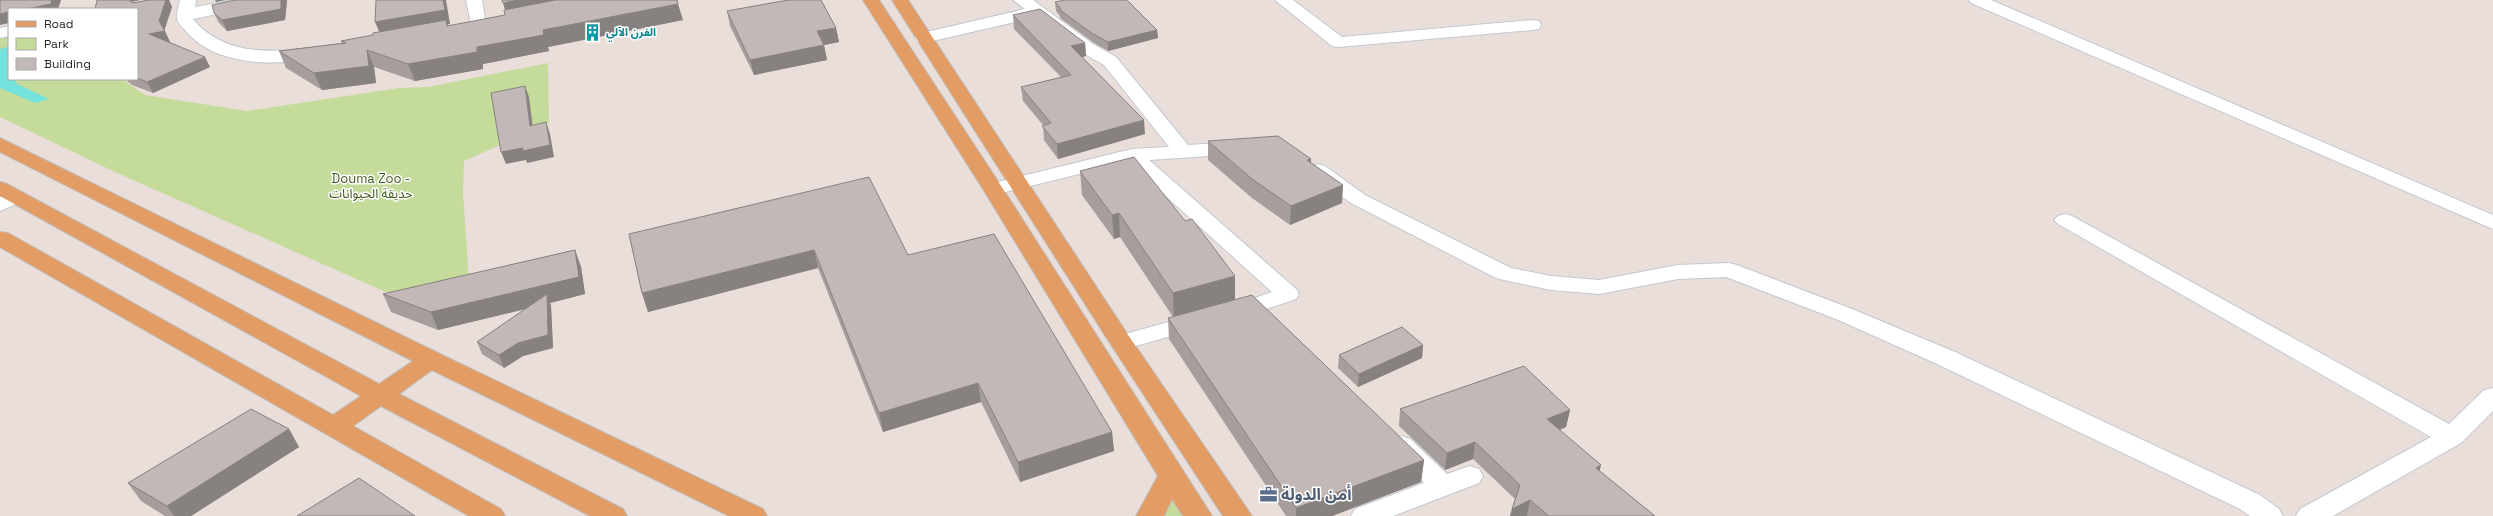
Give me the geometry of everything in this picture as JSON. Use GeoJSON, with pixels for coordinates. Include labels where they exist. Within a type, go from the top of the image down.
{"type":"FeatureCollection","features":[{"type":"Feature","properties":{"kind":"main road"},"geometry":{"type":"LineString","coordinates":[[871,0],[993,188],[1171,476],[1198,516]]}},
{"type":"Feature","properties":{"kind":"main road"},"geometry":{"type":"LineString","coordinates":[[900,0],[1122,342],[1238,516]]}},
{"type":"Feature","properties":{"kind":"main road"},"geometry":{"type":"LineString","coordinates":[[0,144],[431,360],[753,516]]}},
{"type":"Feature","properties":{"kind":"main road"},"geometry":{"type":"LineString","coordinates":[[5,197],[613,516]]}},
{"type":"Feature","properties":{"kind":"main road"},"geometry":{"type":"LineString","coordinates":[[0,238],[491,516]]}},
{"type":"Feature","properties":{"kind":"main road"},"geometry":{"type":"LineString","coordinates":[[333,427],[431,360]]}},
{"type":"Feature","properties":{"kind":"main road"},"geometry":{"type":"LineString","coordinates":[[1150,516],[1171,476]]}},
{"type":"Feature","properties":{"kind":"street"},"geometry":{"type":"LineString","coordinates":[[261,0],[186,7],[185,20],[193,33],[207,44],[228,52],[283,55],[329,50]]}},
{"type":"Feature","properties":{"kind":"street"},"geometry":{"type":"LineString","coordinates":[[474,0],[478,25]]}},
{"type":"Feature","properties":{"kind":"street"},"geometry":{"type":"LineString","coordinates":[[1021,0],[1040,11],[1087,48],[1110,61],[1183,152]]}},
{"type":"Feature","properties":{"kind":"street"},"geometry":{"type":"LineString","coordinates":[[1283,0],[1338,42],[1533,25]]}},
{"type":"Feature","properties":{"kind":"street"},"geometry":{"type":"LineString","coordinates":[[1977,0],[2493,223]]}},
{"type":"Feature","properties":{"kind":"street"},"geometry":{"type":"LineString","coordinates":[[924,38],[1040,11]]}},
{"type":"Feature","properties":{"kind":"street"},"geometry":{"type":"LineString","coordinates":[[993,188],[1132,155],[1257,147]]}},
{"type":"Feature","properties":{"kind":"street"},"geometry":{"type":"LineString","coordinates":[[1122,342],[1246,313],[1288,294],[1132,155]]}},
{"type":"Feature","properties":{"kind":"street"},"geometry":{"type":"LineString","coordinates":[[1298,156],[1358,199],[1504,273],[1551,283],[1599,286],[1678,272],[1729,270],[1844,314],[1946,358],[2250,502],[2269,516]]}},
{"type":"Feature","properties":{"kind":"street"},"geometry":{"type":"LineString","coordinates":[[2064,220],[2452,437]]}},
{"type":"Feature","properties":{"kind":"street"},"geometry":{"type":"LineString","coordinates":[[2310,516],[2452,437],[2493,396]]}},
{"type":"Feature","properties":{"kind":"street"},"geometry":{"type":"LineString","coordinates":[[1386,430],[1443,486]]}},
{"type":"Feature","properties":{"kind":"street"},"geometry":{"type":"LineString","coordinates":[[1365,516],[1470,476]]}},
{"type":"Feature","properties":{"kind":"green space","name":"Douma Zoo - حديقة الحيوانات"},"geometry":{"type":"Polygon","coordinates":[[[8,35],[8,80],[123,80],[145,95],[247,111],[399,88],[428,87],[548,63],[549,123],[464,161],[463,192],[469,282],[406,301],[115,172],[0,117],[0,36],[8,35]]]}},
{"type":"Feature","properties":{"kind":"green space"},"geometry":{"type":"Polygon","coordinates":[[[1172,500],[1182,516],[1161,516],[1172,500]]]}},
{"type":"Feature","properties":{"kind":"water"},"geometry":{"type":"Polygon","coordinates":[[[8,46],[8,80],[15,80],[17,84],[49,99],[35,103],[0,88],[0,49],[8,46]]]}},
{"type":"Feature","properties":{"kind":"building"},"geometry":{"type":"Polygon","coordinates":[[[0,0],[52,0],[51,4],[31,8],[8,8],[8,12],[0,14],[0,0]]]}},
{"type":"Feature","properties":{"kind":"building"},"geometry":{"type":"Polygon","coordinates":[[[97,0],[130,0],[132,3],[149,0],[166,0],[159,21],[165,31],[149,34],[205,57],[147,82],[138,78],[138,8],[95,8],[97,0]]]}},
{"type":"Feature","properties":{"kind":"building"},"geometry":{"type":"Polygon","coordinates":[[[235,0],[281,0],[281,9],[222,20],[214,13],[212,5],[235,0]]]}},
{"type":"Feature","properties":{"kind":"building"},"geometry":{"type":"Polygon","coordinates":[[[376,0],[443,0],[445,10],[375,22],[376,0]]]}},
{"type":"Feature","properties":{"kind":"building"},"geometry":{"type":"Polygon","coordinates":[[[502,0],[518,0],[503,3],[502,0]]]}},
{"type":"Feature","properties":{"kind":"building"},"geometry":{"type":"Polygon","coordinates":[[[555,0],[677,0],[678,4],[543,30],[544,35],[477,47],[477,52],[408,64],[367,50],[369,66],[314,73],[279,51],[346,43],[341,41],[373,35],[373,33],[446,20],[447,26],[505,15],[504,10],[555,0]]]}},
{"type":"Feature","properties":{"kind":"building"},"geometry":{"type":"Polygon","coordinates":[[[788,0],[821,0],[836,28],[817,31],[824,45],[750,60],[727,11],[788,0]]]}},
{"type":"Feature","properties":{"kind":"building"},"geometry":{"type":"Polygon","coordinates":[[[1065,0],[1127,0],[1157,30],[1108,42],[1093,34],[1060,10],[1061,9],[1055,2],[1065,0]]]}},
{"type":"Feature","properties":{"kind":"building"},"geometry":{"type":"Polygon","coordinates":[[[1040,9],[1085,43],[1071,46],[1144,120],[1057,144],[1042,126],[1051,123],[1021,87],[1071,75],[1013,15],[1040,9]]]}},
{"type":"Feature","properties":{"kind":"building"},"geometry":{"type":"Polygon","coordinates":[[[525,86],[530,126],[546,122],[550,145],[523,151],[523,148],[501,152],[491,93],[525,86]]]}},
{"type":"Feature","properties":{"kind":"building"},"geometry":{"type":"Polygon","coordinates":[[[1278,136],[1311,159],[1307,160],[1343,185],[1291,206],[1252,179],[1208,141],[1278,136]]]}},
{"type":"Feature","properties":{"kind":"building"},"geometry":{"type":"Polygon","coordinates":[[[1134,157],[1185,221],[1192,219],[1235,276],[1173,293],[1119,213],[1112,215],[1080,171],[1134,157]]]}},
{"type":"Feature","properties":{"kind":"building"},"geometry":{"type":"Polygon","coordinates":[[[869,177],[908,255],[994,234],[1112,432],[1018,462],[978,383],[879,413],[814,250],[642,293],[629,234],[869,177]]]}},
{"type":"Feature","properties":{"kind":"building"},"geometry":{"type":"Polygon","coordinates":[[[575,250],[579,277],[431,312],[383,294],[575,250]]]}},
{"type":"Feature","properties":{"kind":"building"},"geometry":{"type":"Polygon","coordinates":[[[547,294],[548,335],[518,343],[499,355],[477,342],[547,294]]]}},
{"type":"Feature","properties":{"kind":"building"},"geometry":{"type":"Polygon","coordinates":[[[1252,295],[1424,460],[1296,508],[1168,318],[1252,295]]]}},
{"type":"Feature","properties":{"kind":"building"},"geometry":{"type":"Polygon","coordinates":[[[1402,327],[1423,345],[1359,374],[1339,355],[1402,327]]]}},
{"type":"Feature","properties":{"kind":"building"},"geometry":{"type":"Polygon","coordinates":[[[1524,366],[1570,410],[1547,419],[1601,465],[1596,468],[1655,516],[1549,516],[1530,500],[1512,509],[1520,485],[1475,442],[1447,453],[1400,409],[1524,366]]]}},
{"type":"Feature","properties":{"kind":"building"},"geometry":{"type":"Polygon","coordinates":[[[251,409],[289,429],[167,506],[128,483],[251,409]]]}},
{"type":"Feature","properties":{"kind":"building"},"geometry":{"type":"Polygon","coordinates":[[[359,478],[415,516],[297,516],[359,478]]]}},
{"type":"Feature","properties":{"kind":"place","name":"الفرن الآلي"},"geometry":{"type":"Point","coordinates":[593,32]}},
{"type":"Feature","properties":{"kind":"place","name":"أمن الدولة"},"geometry":{"type":"Point","coordinates":[1268,494]}}]}
